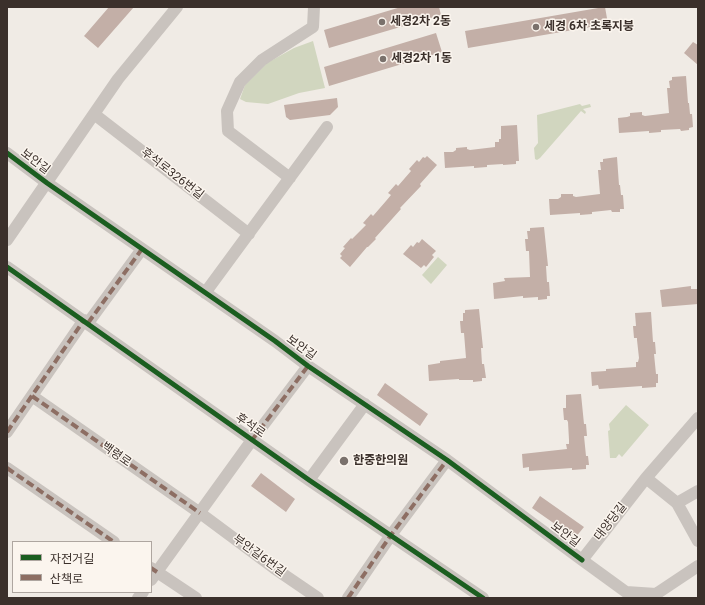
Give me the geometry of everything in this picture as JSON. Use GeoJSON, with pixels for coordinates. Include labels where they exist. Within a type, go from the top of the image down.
{"type":"FeatureCollection","features":[{"type":"Feature","properties":{"kind":"street"},"geometry":{"type":"LineString","coordinates":[[7,240],[136,56],[177,7]]}},
{"type":"Feature","properties":{"kind":"street"},"geometry":{"type":"LineString","coordinates":[[290,178],[228,130],[227,111],[240,82],[262,60],[314,27],[314,7]]}},
{"type":"Feature","properties":{"kind":"street","name":"후석로326번길"},"geometry":{"type":"LineString","coordinates":[[94,114],[249,234]]}},
{"type":"Feature","properties":{"kind":"street"},"geometry":{"type":"LineString","coordinates":[[205,293],[328,128]]}},
{"type":"Feature","properties":{"kind":"street","name":"보안길"},"geometry":{"type":"LineString","coordinates":[[7,153],[47,183],[308,366],[447,460],[582,560]]}},
{"type":"Feature","properties":{"kind":"street"},"geometry":{"type":"LineString","coordinates":[[7,432],[86,322],[142,249]]}},
{"type":"Feature","properties":{"kind":"street","name":"후석로"},"geometry":{"type":"LineString","coordinates":[[7,267],[309,480],[483,598]]}},
{"type":"Feature","properties":{"kind":"street"},"geometry":{"type":"LineString","coordinates":[[196,598],[153,573],[200,513],[252,440],[308,366]]}},
{"type":"Feature","properties":{"kind":"street","name":"백령로"},"geometry":{"type":"LineString","coordinates":[[32,396],[200,513]]}},
{"type":"Feature","properties":{"kind":"street"},"geometry":{"type":"LineString","coordinates":[[309,480],[365,404]]}},
{"type":"Feature","properties":{"kind":"street","name":"대양당길"},"geometry":{"type":"LineString","coordinates":[[582,560],[646,478],[698,418]]}},
{"type":"Feature","properties":{"kind":"street"},"geometry":{"type":"LineString","coordinates":[[348,598],[391,535],[447,460]]}},
{"type":"Feature","properties":{"kind":"street"},"geometry":{"type":"LineString","coordinates":[[7,468],[113,541]]}},
{"type":"Feature","properties":{"kind":"street"},"geometry":{"type":"LineString","coordinates":[[646,478],[676,503],[698,541]]}},
{"type":"Feature","properties":{"kind":"street"},"geometry":{"type":"LineString","coordinates":[[676,503],[698,491]]}},
{"type":"Feature","properties":{"kind":"street","name":"부안길6번길"},"geometry":{"type":"LineString","coordinates":[[200,513],[274,568],[318,598]]}},
{"type":"Feature","properties":{"kind":"street"},"geometry":{"type":"LineString","coordinates":[[582,560],[626,592],[656,594],[698,566]]}},
{"type":"Feature","properties":{"kind":"green space"},"geometry":{"type":"Polygon","coordinates":[[[313,41],[325,88],[299,93],[268,104],[246,102],[240,99],[245,85],[267,63],[294,48],[313,41]]]}},
{"type":"Feature","properties":{"kind":"green space"},"geometry":{"type":"Polygon","coordinates":[[[580,104],[582,106],[590,104],[591,107],[583,109],[586,112],[585,114],[581,111],[540,158],[537,160],[535,159],[534,148],[538,143],[537,115],[580,104]]]}},
{"type":"Feature","properties":{"kind":"green space"},"geometry":{"type":"Polygon","coordinates":[[[438,257],[447,265],[431,284],[422,275],[438,257]]]}},
{"type":"Feature","properties":{"kind":"green space"},"geometry":{"type":"Polygon","coordinates":[[[626,405],[649,425],[622,457],[619,454],[616,458],[610,458],[608,431],[610,430],[609,424],[626,405]]]}},
{"type":"Feature","properties":{"kind":"building"},"geometry":{"type":"Polygon","coordinates":[[[109,7],[134,7],[98,48],[84,36],[109,7]]]}},
{"type":"Feature","properties":{"kind":"building","name":"세경2차 2동"},"geometry":{"type":"Polygon","coordinates":[[[401,7],[439,7],[441,15],[329,48],[324,30],[401,7]]]}},
{"type":"Feature","properties":{"kind":"building","name":"세경 6차 초록지붕"},"geometry":{"type":"Polygon","coordinates":[[[605,7],[608,24],[468,48],[465,31],[605,7]]]}},
{"type":"Feature","properties":{"kind":"building","name":"세경2차 1동"},"geometry":{"type":"Polygon","coordinates":[[[436,33],[442,52],[329,86],[324,67],[436,33]]]}},
{"type":"Feature","properties":{"kind":"building"},"geometry":{"type":"Polygon","coordinates":[[[693,42],[698,45],[698,65],[684,53],[693,42]]]}},
{"type":"Feature","properties":{"kind":"building"},"geometry":{"type":"Polygon","coordinates":[[[686,76],[688,103],[690,114],[692,114],[693,127],[689,128],[689,130],[681,131],[680,129],[661,130],[661,132],[649,133],[649,131],[619,133],[618,118],[630,116],[630,113],[642,112],[642,115],[645,116],[669,113],[667,88],[670,88],[669,81],[672,80],[672,77],[686,76]]]}},
{"type":"Feature","properties":{"kind":"building"},"geometry":{"type":"Polygon","coordinates":[[[337,98],[338,107],[330,115],[290,120],[286,117],[284,105],[337,98]]]}},
{"type":"Feature","properties":{"kind":"building"},"geometry":{"type":"Polygon","coordinates":[[[517,125],[519,161],[516,161],[516,164],[487,165],[487,167],[474,168],[474,166],[445,168],[444,152],[453,152],[456,148],[467,147],[467,149],[470,150],[495,147],[495,142],[499,142],[499,139],[501,139],[501,126],[517,125]]]}},
{"type":"Feature","properties":{"kind":"building"},"geometry":{"type":"Polygon","coordinates":[[[427,156],[437,165],[420,184],[421,186],[375,238],[376,239],[350,267],[340,258],[342,256],[340,254],[345,248],[343,247],[366,225],[363,223],[371,214],[373,216],[386,201],[391,195],[388,193],[396,184],[398,186],[411,171],[409,169],[417,160],[419,162],[423,157],[425,158],[427,156]]]}},
{"type":"Feature","properties":{"kind":"building"},"geometry":{"type":"Polygon","coordinates":[[[617,157],[619,185],[621,195],[623,195],[624,209],[620,209],[620,212],[612,212],[611,210],[580,215],[580,213],[550,215],[549,199],[558,199],[561,197],[561,194],[573,194],[573,196],[576,197],[600,194],[598,170],[601,170],[600,162],[603,162],[603,159],[617,157]]]}},
{"type":"Feature","properties":{"kind":"building"},"geometry":{"type":"Polygon","coordinates":[[[544,227],[548,266],[546,266],[547,282],[549,282],[550,296],[547,296],[547,299],[538,300],[538,297],[523,298],[523,296],[494,299],[493,283],[505,281],[504,278],[530,277],[529,251],[526,251],[525,239],[528,239],[527,231],[530,231],[530,228],[544,227]]]}},
{"type":"Feature","properties":{"kind":"building"},"geometry":{"type":"Polygon","coordinates":[[[422,239],[436,251],[432,255],[434,257],[426,267],[424,265],[421,268],[403,254],[411,245],[413,247],[422,239]]]}},
{"type":"Feature","properties":{"kind":"building"},"geometry":{"type":"Polygon","coordinates":[[[691,286],[691,289],[698,289],[698,304],[662,307],[660,290],[691,286]]]}},
{"type":"Feature","properties":{"kind":"building"},"geometry":{"type":"Polygon","coordinates":[[[479,309],[483,348],[481,348],[482,364],[484,364],[486,378],[482,378],[482,381],[473,382],[473,380],[459,379],[429,381],[428,365],[440,363],[440,361],[466,358],[464,333],[461,333],[460,321],[463,321],[463,313],[465,313],[465,310],[479,309]]]}},
{"type":"Feature","properties":{"kind":"building"},"geometry":{"type":"Polygon","coordinates":[[[651,312],[653,342],[655,342],[656,354],[654,354],[656,374],[658,374],[658,383],[656,383],[656,387],[642,388],[642,386],[599,389],[598,385],[592,386],[591,372],[606,371],[606,369],[636,367],[636,362],[638,362],[639,358],[637,338],[634,338],[633,326],[636,326],[635,313],[651,312]]]}},
{"type":"Feature","properties":{"kind":"building"},"geometry":{"type":"Polygon","coordinates":[[[385,383],[428,414],[420,426],[377,395],[385,383]]]}},
{"type":"Feature","properties":{"kind":"building"},"geometry":{"type":"Polygon","coordinates":[[[581,394],[584,424],[586,424],[587,436],[584,436],[586,456],[588,456],[589,465],[586,465],[586,469],[572,470],[572,468],[529,471],[529,467],[523,468],[522,454],[567,449],[566,444],[569,444],[568,422],[567,420],[564,420],[563,408],[566,408],[566,395],[581,394]]]}},
{"type":"Feature","properties":{"kind":"building"},"geometry":{"type":"Polygon","coordinates":[[[261,473],[295,499],[286,512],[251,486],[261,473]]]}},
{"type":"Feature","properties":{"kind":"building"},"geometry":{"type":"Polygon","coordinates":[[[540,496],[584,527],[575,538],[532,508],[540,496]]]}},
{"type":"Feature","properties":{"kind":"marked path"},"geometry":{"type":"LineString","coordinates":[[88,323],[142,249]]}},
{"type":"Feature","properties":{"kind":"marked path"},"geometry":{"type":"LineString","coordinates":[[7,432],[84,320]]}},
{"type":"Feature","properties":{"kind":"marked path"},"geometry":{"type":"LineString","coordinates":[[252,440],[308,366]]}},
{"type":"Feature","properties":{"kind":"marked path"},"geometry":{"type":"LineString","coordinates":[[32,396],[200,513]]}},
{"type":"Feature","properties":{"kind":"marked path"},"geometry":{"type":"LineString","coordinates":[[348,598],[391,535],[447,460]]}},
{"type":"Feature","properties":{"kind":"marked path"},"geometry":{"type":"LineString","coordinates":[[7,468],[113,541]]}},
{"type":"Feature","properties":{"kind":"marked path"},"geometry":{"type":"LineString","coordinates":[[152,569],[157,572]]}},
{"type":"Feature","properties":{"kind":"cycle path"},"geometry":{"type":"LineString","coordinates":[[7,153],[47,183],[275,341],[308,366],[447,460],[582,560]]}},
{"type":"Feature","properties":{"kind":"cycle path"},"geometry":{"type":"LineString","coordinates":[[7,267],[309,480],[483,598]]}},
{"type":"Feature","properties":{"kind":"place","name":"세경2차 2동"},"geometry":{"type":"Point","coordinates":[382,22]}},
{"type":"Feature","properties":{"kind":"place","name":"세경 6차 초록지붕"},"geometry":{"type":"Point","coordinates":[536,27]}},
{"type":"Feature","properties":{"kind":"place","name":"세경2차 1동"},"geometry":{"type":"Point","coordinates":[383,59]}},
{"type":"Feature","properties":{"kind":"place","name":"한중한의원"},"geometry":{"type":"Point","coordinates":[344,461]}}]}
